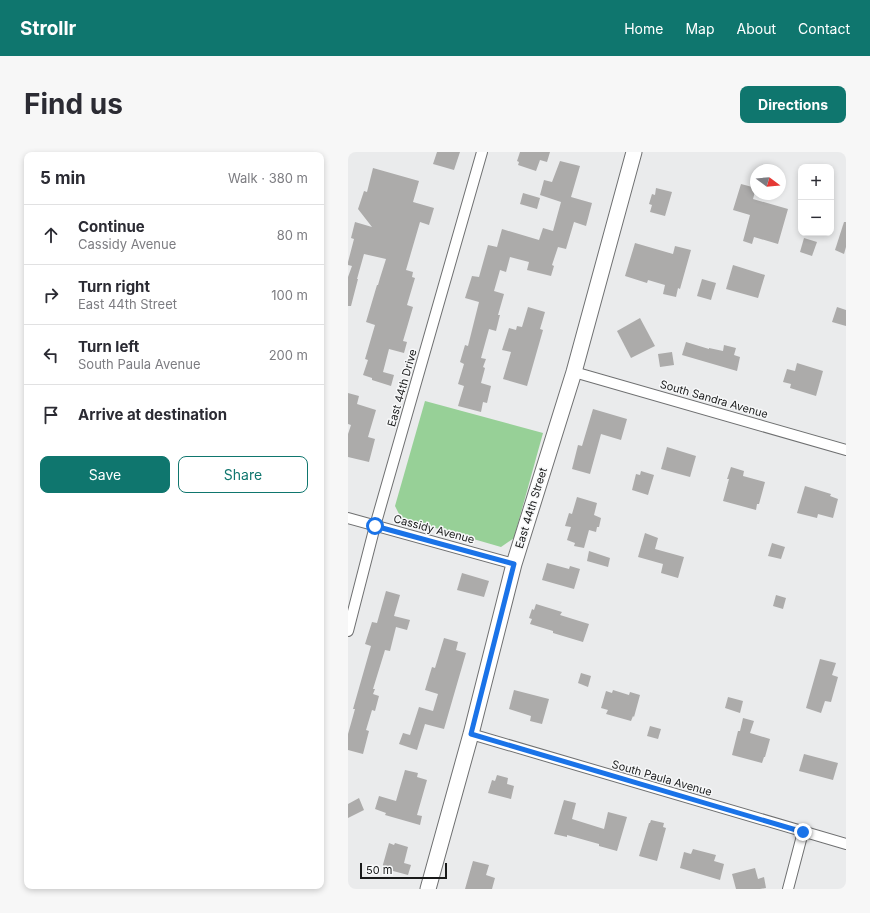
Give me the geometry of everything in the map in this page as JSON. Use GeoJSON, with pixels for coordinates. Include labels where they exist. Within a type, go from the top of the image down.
{"type":"FeatureCollection","features":[{"type":"Feature","properties":{"kind":"street","name":"East 44th Drive"},"geometry":{"type":"LineString","coordinates":[[348,631],[375,526],[482,152]]}},
{"type":"Feature","properties":{"kind":"street","name":"East 44th Street"},"geometry":{"type":"LineString","coordinates":[[428,889],[471,734],[514,564],[574,372],[634,152]]}},
{"type":"Feature","properties":{"kind":"street","name":"South Sandra Avenue"},"geometry":{"type":"LineString","coordinates":[[574,372],[846,450]]}},
{"type":"Feature","properties":{"kind":"street","name":"Cassidy Avenue"},"geometry":{"type":"LineString","coordinates":[[348,518],[514,564]]}},
{"type":"Feature","properties":{"kind":"street","name":"South Paula Avenue"},"geometry":{"type":"LineString","coordinates":[[471,734],[846,844]]}},
{"type":"Feature","properties":{"kind":"street"},"geometry":{"type":"LineString","coordinates":[[788,889],[803,832]]}},
{"type":"Feature","properties":{"kind":"green space"},"geometry":{"type":"Polygon","coordinates":[[[425,401],[543,433],[514,538],[501,547],[401,518],[395,506],[425,401]]]}},
{"type":"Feature","properties":{"kind":"building"},"geometry":{"type":"Polygon","coordinates":[[[437,152],[460,152],[454,170],[433,164],[437,152]]]}},
{"type":"Feature","properties":{"kind":"building"},"geometry":{"type":"Polygon","coordinates":[[[520,152],[550,152],[547,162],[540,160],[536,171],[518,165],[519,162],[517,161],[520,152]]]}},
{"type":"Feature","properties":{"kind":"building"},"geometry":{"type":"Polygon","coordinates":[[[560,161],[580,166],[571,197],[592,203],[586,226],[574,222],[566,249],[558,247],[552,265],[554,266],[551,276],[527,270],[529,262],[510,257],[506,272],[500,270],[494,291],[504,294],[498,315],[500,315],[496,331],[489,329],[481,358],[486,359],[483,367],[485,368],[481,383],[491,386],[487,403],[483,402],[481,412],[458,406],[464,386],[458,384],[464,364],[460,362],[465,345],[468,346],[479,302],[465,298],[472,276],[479,277],[488,245],[497,247],[502,229],[539,240],[543,228],[553,231],[561,202],[540,195],[544,180],[552,182],[560,161]]]}},
{"type":"Feature","properties":{"kind":"building"},"geometry":{"type":"Polygon","coordinates":[[[373,168],[419,181],[413,202],[434,208],[429,225],[420,222],[406,270],[413,272],[412,277],[415,278],[407,305],[413,307],[403,341],[407,342],[404,353],[389,349],[383,372],[394,375],[391,386],[372,380],[372,378],[363,375],[368,360],[365,359],[375,325],[366,322],[386,259],[364,254],[351,306],[348,306],[348,277],[352,266],[348,265],[348,262],[354,239],[351,238],[355,222],[372,227],[358,209],[364,191],[367,192],[373,168]]]}},
{"type":"Feature","properties":{"kind":"building"},"geometry":{"type":"Polygon","coordinates":[[[741,184],[750,186],[750,200],[756,200],[788,209],[778,244],[754,237],[752,244],[743,241],[750,215],[733,210],[741,184]]]}},
{"type":"Feature","properties":{"kind":"building"},"geometry":{"type":"Polygon","coordinates":[[[656,188],[672,192],[665,216],[650,212],[652,205],[649,204],[652,194],[655,195],[656,188]]]}},
{"type":"Feature","properties":{"kind":"building"},"geometry":{"type":"Polygon","coordinates":[[[523,193],[540,198],[537,209],[520,204],[523,193]]]}},
{"type":"Feature","properties":{"kind":"building"},"geometry":{"type":"Polygon","coordinates":[[[844,222],[846,222],[846,247],[844,254],[835,250],[844,222]]]}},
{"type":"Feature","properties":{"kind":"building"},"geometry":{"type":"Polygon","coordinates":[[[804,238],[817,242],[812,256],[800,252],[804,238]]]}},
{"type":"Feature","properties":{"kind":"building"},"geometry":{"type":"Polygon","coordinates":[[[635,243],[673,254],[675,246],[691,250],[680,289],[678,288],[676,297],[663,294],[665,285],[648,280],[647,283],[625,276],[635,243]]]}},
{"type":"Feature","properties":{"kind":"building"},"geometry":{"type":"Polygon","coordinates":[[[733,265],[765,275],[758,298],[726,289],[733,265]]]}},
{"type":"Feature","properties":{"kind":"building"},"geometry":{"type":"Polygon","coordinates":[[[702,279],[716,283],[711,300],[697,296],[702,279]]]}},
{"type":"Feature","properties":{"kind":"building"},"geometry":{"type":"Polygon","coordinates":[[[528,307],[545,312],[540,329],[543,330],[527,386],[503,379],[511,352],[502,350],[509,328],[516,330],[517,326],[522,327],[528,307]]]}},
{"type":"Feature","properties":{"kind":"building"},"geometry":{"type":"Polygon","coordinates":[[[837,307],[846,310],[846,326],[832,322],[837,307]]]}},
{"type":"Feature","properties":{"kind":"building"},"geometry":{"type":"Polygon","coordinates":[[[640,318],[655,346],[631,358],[617,331],[640,318]]]}},
{"type":"Feature","properties":{"kind":"building"},"geometry":{"type":"Polygon","coordinates":[[[686,342],[709,349],[723,351],[724,345],[736,348],[734,355],[740,357],[737,371],[682,355],[686,342]]]}},
{"type":"Feature","properties":{"kind":"building"},"geometry":{"type":"Polygon","coordinates":[[[672,352],[674,365],[660,367],[658,354],[672,352]]]}},
{"type":"Feature","properties":{"kind":"building"},"geometry":{"type":"Polygon","coordinates":[[[797,363],[823,371],[816,396],[790,388],[791,384],[783,382],[787,369],[795,371],[797,363]]]}},
{"type":"Feature","properties":{"kind":"building"},"geometry":{"type":"Polygon","coordinates":[[[348,393],[359,396],[357,404],[376,410],[368,437],[375,439],[369,462],[348,457],[348,434],[351,425],[348,424],[348,393]]]}},
{"type":"Feature","properties":{"kind":"building"},"geometry":{"type":"Polygon","coordinates":[[[593,409],[627,419],[621,440],[601,434],[590,474],[572,469],[578,445],[582,446],[593,409]]]}},
{"type":"Feature","properties":{"kind":"building"},"geometry":{"type":"Polygon","coordinates":[[[667,447],[696,456],[690,477],[661,469],[667,447]]]}},
{"type":"Feature","properties":{"kind":"building"},"geometry":{"type":"Polygon","coordinates":[[[731,467],[744,471],[743,476],[765,482],[756,510],[723,501],[731,467]]]}},
{"type":"Feature","properties":{"kind":"building"},"geometry":{"type":"Polygon","coordinates":[[[641,471],[654,475],[648,495],[632,490],[636,474],[640,475],[641,471]]]}},
{"type":"Feature","properties":{"kind":"building"},"geometry":{"type":"Polygon","coordinates":[[[805,486],[831,494],[830,496],[838,499],[833,518],[818,514],[817,518],[797,513],[805,486]]]}},
{"type":"Feature","properties":{"kind":"building"},"geometry":{"type":"Polygon","coordinates":[[[577,497],[597,503],[594,515],[601,518],[596,532],[589,530],[584,548],[574,546],[575,543],[567,540],[571,527],[565,526],[569,513],[572,514],[577,497]]]}},
{"type":"Feature","properties":{"kind":"building"},"geometry":{"type":"Polygon","coordinates":[[[645,533],[658,538],[655,549],[684,557],[678,578],[661,573],[663,564],[638,557],[645,533]]]}},
{"type":"Feature","properties":{"kind":"building"},"geometry":{"type":"Polygon","coordinates":[[[772,543],[785,547],[781,559],[768,556],[772,543]]]}},
{"type":"Feature","properties":{"kind":"building"},"geometry":{"type":"Polygon","coordinates":[[[589,551],[610,558],[608,567],[587,561],[589,551]]]}},
{"type":"Feature","properties":{"kind":"building"},"geometry":{"type":"Polygon","coordinates":[[[547,563],[569,569],[570,566],[580,569],[574,589],[542,580],[547,563]]]}},
{"type":"Feature","properties":{"kind":"building"},"geometry":{"type":"Polygon","coordinates":[[[462,573],[489,581],[484,597],[457,590],[462,573]]]}},
{"type":"Feature","properties":{"kind":"building"},"geometry":{"type":"Polygon","coordinates":[[[386,591],[400,595],[394,616],[410,620],[407,630],[396,627],[390,651],[385,650],[373,689],[375,689],[373,694],[379,696],[375,711],[372,710],[366,730],[369,731],[363,754],[348,750],[348,734],[355,709],[353,709],[371,646],[365,644],[372,622],[377,623],[386,591]]]}},
{"type":"Feature","properties":{"kind":"building"},"geometry":{"type":"Polygon","coordinates":[[[776,595],[786,598],[783,609],[773,606],[776,595]]]}},
{"type":"Feature","properties":{"kind":"building"},"geometry":{"type":"Polygon","coordinates":[[[536,604],[562,612],[560,615],[589,624],[583,642],[530,624],[532,619],[529,618],[532,609],[534,610],[536,604]]]}},
{"type":"Feature","properties":{"kind":"building"},"geometry":{"type":"Polygon","coordinates":[[[444,638],[458,642],[456,650],[466,653],[444,729],[425,724],[417,750],[399,744],[403,733],[410,735],[419,707],[433,711],[438,694],[425,690],[432,667],[435,668],[444,638]]]}},
{"type":"Feature","properties":{"kind":"building"},"geometry":{"type":"Polygon","coordinates":[[[820,659],[836,663],[832,675],[838,677],[831,702],[825,701],[821,713],[806,708],[820,659]]]}},
{"type":"Feature","properties":{"kind":"building"},"geometry":{"type":"Polygon","coordinates":[[[581,673],[591,676],[588,687],[578,683],[581,673]]]}},
{"type":"Feature","properties":{"kind":"building"},"geometry":{"type":"Polygon","coordinates":[[[514,690],[549,699],[542,724],[530,721],[531,716],[509,709],[514,690]]]}},
{"type":"Feature","properties":{"kind":"building"},"geometry":{"type":"Polygon","coordinates":[[[613,690],[629,695],[630,692],[640,695],[634,717],[633,716],[631,721],[606,714],[608,710],[601,708],[606,691],[612,693],[613,690]]]}},
{"type":"Feature","properties":{"kind":"building"},"geometry":{"type":"Polygon","coordinates":[[[728,697],[743,701],[740,713],[725,708],[728,697]]]}},
{"type":"Feature","properties":{"kind":"building"},"geometry":{"type":"Polygon","coordinates":[[[743,718],[754,721],[750,733],[770,739],[762,763],[732,755],[743,718]]]}},
{"type":"Feature","properties":{"kind":"building"},"geometry":{"type":"Polygon","coordinates":[[[650,726],[661,729],[658,739],[647,736],[650,726]]]}},
{"type":"Feature","properties":{"kind":"building"},"geometry":{"type":"Polygon","coordinates":[[[804,754],[838,763],[833,780],[799,771],[804,754]]]}},
{"type":"Feature","properties":{"kind":"building"},"geometry":{"type":"Polygon","coordinates":[[[405,770],[418,773],[417,777],[427,780],[417,815],[422,816],[420,825],[385,815],[386,813],[375,809],[379,796],[396,801],[405,770]]]}},
{"type":"Feature","properties":{"kind":"building"},"geometry":{"type":"Polygon","coordinates":[[[497,775],[508,778],[507,784],[514,786],[511,799],[488,793],[492,780],[495,781],[497,775]]]}},
{"type":"Feature","properties":{"kind":"building"},"geometry":{"type":"Polygon","coordinates":[[[359,798],[364,810],[348,818],[348,804],[359,798]]]}},
{"type":"Feature","properties":{"kind":"building"},"geometry":{"type":"Polygon","coordinates":[[[564,800],[576,803],[572,819],[604,829],[608,812],[627,817],[617,851],[567,835],[567,837],[554,834],[564,800]]]}},
{"type":"Feature","properties":{"kind":"building"},"geometry":{"type":"Polygon","coordinates":[[[651,820],[664,823],[663,827],[666,828],[657,861],[639,856],[651,820]]]}},
{"type":"Feature","properties":{"kind":"building"},"geometry":{"type":"Polygon","coordinates":[[[389,843],[394,845],[395,843],[408,847],[404,863],[411,865],[408,875],[382,868],[389,843]]]}},
{"type":"Feature","properties":{"kind":"building"},"geometry":{"type":"Polygon","coordinates":[[[693,849],[716,855],[714,861],[724,864],[720,880],[680,868],[684,852],[691,854],[693,849]]]}},
{"type":"Feature","properties":{"kind":"building"},"geometry":{"type":"Polygon","coordinates":[[[473,861],[489,865],[486,875],[495,878],[492,889],[465,889],[473,861]]]}},
{"type":"Feature","properties":{"kind":"building"},"geometry":{"type":"Polygon","coordinates":[[[755,868],[758,879],[764,877],[766,888],[736,889],[732,874],[755,868]]]}},
{"type":"Feature","properties":{"kind":"route"},"geometry":{"type":"LineString","coordinates":[[375,526],[514,564],[471,734],[803,832]]}}]}
